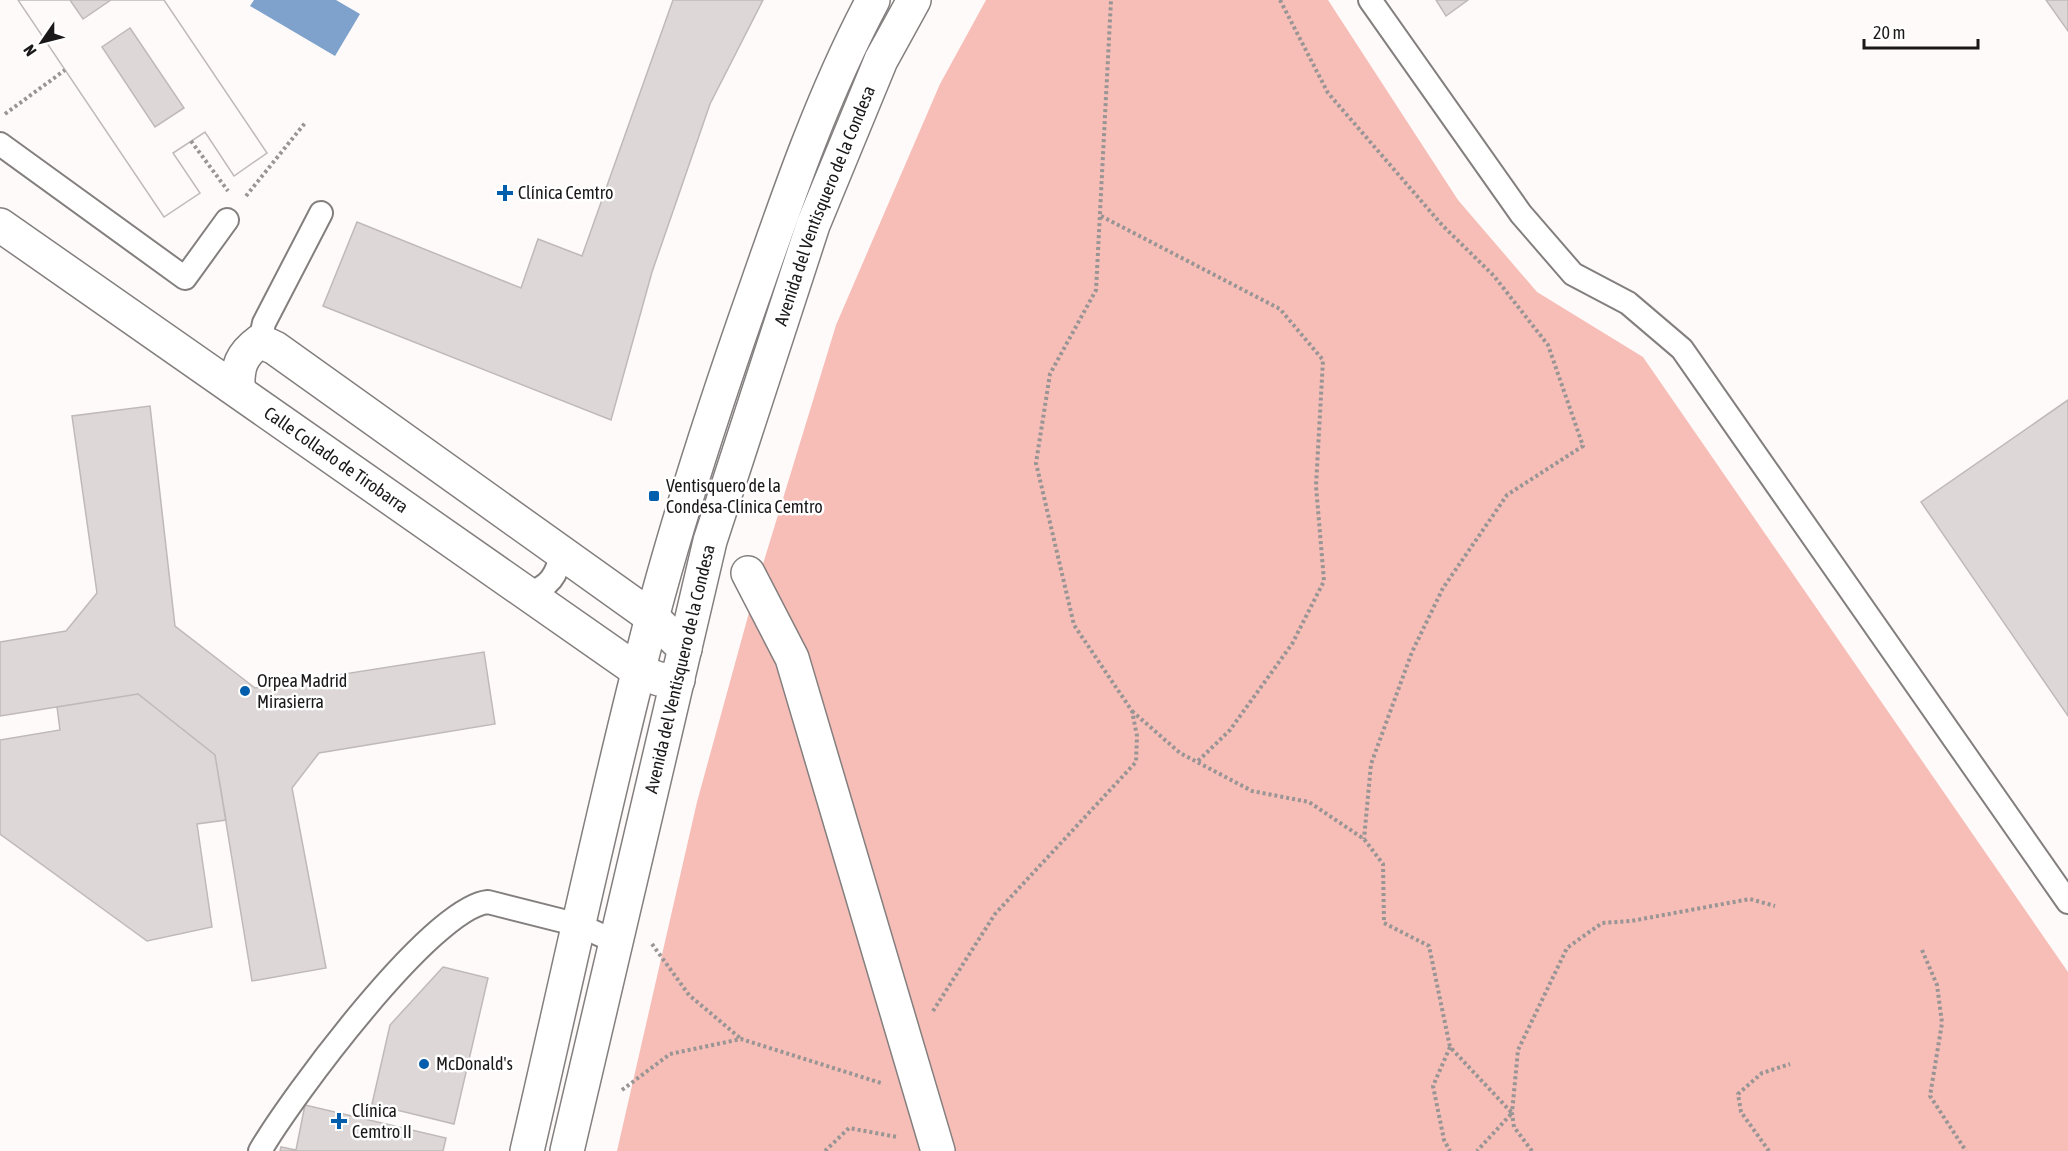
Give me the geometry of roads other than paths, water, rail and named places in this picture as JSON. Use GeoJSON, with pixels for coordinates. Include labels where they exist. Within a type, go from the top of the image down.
{"type":"FeatureCollection","features":[{"type":"Feature","properties":{"kind":"main road","name":"Avenida del Ventisquero de la Condesa"},"geometry":{"type":"LineString","coordinates":[[527,1151],[638,672],[726,373],[784,206],[852,40],[873,0]]}},
{"type":"Feature","properties":{"kind":"main road","name":"Avenida del Ventisquero de la Condesa"},"geometry":{"type":"LineString","coordinates":[[567,1151],[710,541],[813,225],[881,60],[914,0]]}},
{"type":"Feature","properties":{"kind":"main road","name":"Calle Collado de Tirobarra"},"geometry":{"type":"LineString","coordinates":[[0,225],[638,672],[659,679],[681,665]]}},
{"type":"Feature","properties":{"kind":"main road"},"geometry":{"type":"LineString","coordinates":[[238,390],[237,372],[240,361],[260,341],[284,355],[653,618],[681,665]]}},
{"type":"Feature","properties":{"kind":"main road"},"geometry":{"type":"LineString","coordinates":[[748,573],[792,658],[937,1147]]}},
{"type":"Feature","properties":{"kind":"lane"},"geometry":{"type":"LineString","coordinates":[[1370,0],[1521,214],[1573,274],[1628,303],[1682,349],[2068,902]]}},
{"type":"Feature","properties":{"kind":"lane"},"geometry":{"type":"LineString","coordinates":[[0,144],[185,278],[233,213]]}},
{"type":"Feature","properties":{"kind":"lane"},"geometry":{"type":"LineString","coordinates":[[260,341],[264,322],[321,213]]}},
{"type":"Feature","properties":{"kind":"lane"},"geometry":{"type":"LineString","coordinates":[[526,594],[541,590],[548,584],[559,565],[561,552]]}},
{"type":"Feature","properties":{"kind":"lane"},"geometry":{"type":"LineString","coordinates":[[260,1151],[316,1069],[394,974],[466,909],[488,902],[579,925],[616,942]]}},
{"type":"Feature","properties":{"kind":"water"},"geometry":{"type":"Polygon","coordinates":[[[254,0],[336,0],[360,14],[335,56],[250,6],[254,0]]]}},
{"type":"Feature","properties":{"kind":"place","name":"Clínica Cemtro"},"geometry":{"type":"Point","coordinates":[505,193]}},
{"type":"Feature","properties":{"kind":"place","name":"Ventisquero de la Condesa-Clínica Cemtro"},"geometry":{"type":"Point","coordinates":[654,496]}},
{"type":"Feature","properties":{"kind":"place","name":"Orpea Madrid Mirasierra"},"geometry":{"type":"Point","coordinates":[245,691]}},
{"type":"Feature","properties":{"kind":"place","name":"McDonald's"},"geometry":{"type":"Point","coordinates":[424,1064]}},
{"type":"Feature","properties":{"kind":"place","name":"Clínica Cemtro II"},"geometry":{"type":"Point","coordinates":[339,1121]}}]}
